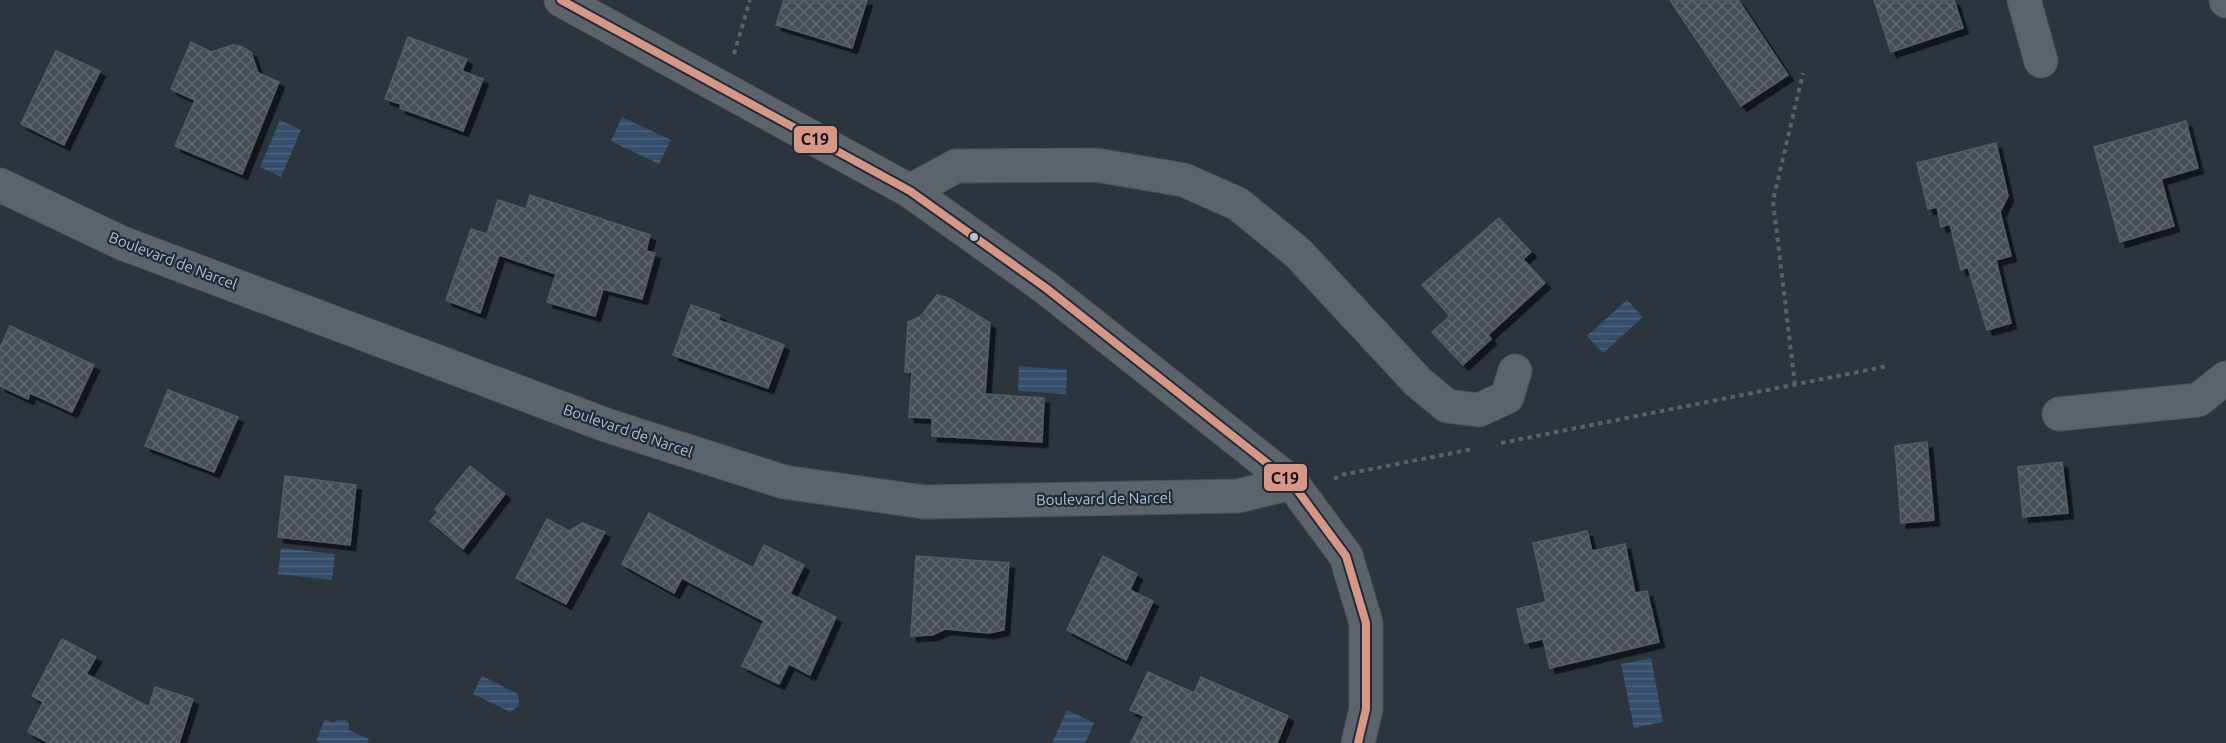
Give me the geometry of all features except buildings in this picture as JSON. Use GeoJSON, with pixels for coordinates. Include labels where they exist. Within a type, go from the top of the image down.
{"type":"FeatureCollection","features":[{"type":"Feature","properties":{"kind":"street"},"geometry":{"type":"LineString","coordinates":[[561,0],[910,191],[1046,288],[1297,490],[1346,556],[1366,623],[1366,710],[1358,743]]}},
{"type":"Feature","properties":{"kind":"street"},"geometry":{"type":"LineString","coordinates":[[2024,0],[2041,61]]}},
{"type":"Feature","properties":{"kind":"street"},"geometry":{"type":"LineString","coordinates":[[910,191],[956,166],[1095,165],[1184,180],[1238,204],[1298,253],[1418,382],[1447,406],[1479,410],[1507,397],[1515,372]]}},
{"type":"Feature","properties":{"kind":"street","name":"Boulevard de Narcel"},"geometry":{"type":"LineString","coordinates":[[0,185],[122,243],[606,425],[784,482],[924,502],[1238,496],[1297,490]]}},
{"type":"Feature","properties":{"kind":"street"},"geometry":{"type":"LineString","coordinates":[[2059,414],[2198,400],[2226,378]]}},
{"type":"Feature","properties":{"kind":"path"},"geometry":{"type":"LineString","coordinates":[[724,88],[750,0]]}},
{"type":"Feature","properties":{"kind":"path"},"geometry":{"type":"LineString","coordinates":[[1795,385],[1773,201],[1803,73]]}},
{"type":"Feature","properties":{"kind":"path"},"geometry":{"type":"LineString","coordinates":[[1492,445],[1888,366]]}},
{"type":"Feature","properties":{"kind":"path"},"geometry":{"type":"LineString","coordinates":[[1297,490],[1341,475],[1481,447]]}},
{"type":"Feature","properties":{"kind":"water"},"geometry":{"type":"Polygon","coordinates":[[[622,117],[671,140],[659,164],[611,141],[622,117]]]}},
{"type":"Feature","properties":{"kind":"water"},"geometry":{"type":"Polygon","coordinates":[[[280,120],[301,130],[281,177],[260,167],[280,120]]]}},
{"type":"Feature","properties":{"kind":"water"},"geometry":{"type":"Polygon","coordinates":[[[1627,300],[1643,317],[1603,353],[1587,336],[1627,300]]]}},
{"type":"Feature","properties":{"kind":"water"},"geometry":{"type":"Polygon","coordinates":[[[1019,366],[1067,370],[1066,394],[1018,391],[1019,366]]]}},
{"type":"Feature","properties":{"kind":"water"},"geometry":{"type":"Polygon","coordinates":[[[281,548],[335,554],[332,580],[278,574],[281,548]]]}},
{"type":"Feature","properties":{"kind":"water"},"geometry":{"type":"Polygon","coordinates":[[[1651,658],[1663,722],[1634,728],[1621,664],[1651,658]]]}},
{"type":"Feature","properties":{"kind":"water"},"geometry":{"type":"Polygon","coordinates":[[[482,676],[518,694],[519,706],[510,712],[473,694],[482,676]]]}},
{"type":"Feature","properties":{"kind":"water"},"geometry":{"type":"Polygon","coordinates":[[[1067,710],[1094,723],[1085,743],[1052,743],[1067,710]]]}},
{"type":"Feature","properties":{"kind":"water"},"geometry":{"type":"Polygon","coordinates":[[[325,719],[334,723],[337,720],[345,720],[349,724],[349,730],[369,739],[367,743],[320,743],[316,741],[325,719]]]}},
{"type":"Feature","properties":{"kind":"transit line","name":"C19"},"geometry":{"type":"LineString","coordinates":[[561,0],[910,191],[1046,288],[1292,483],[1346,556],[1366,623],[1366,709],[1358,743]]}}]}
